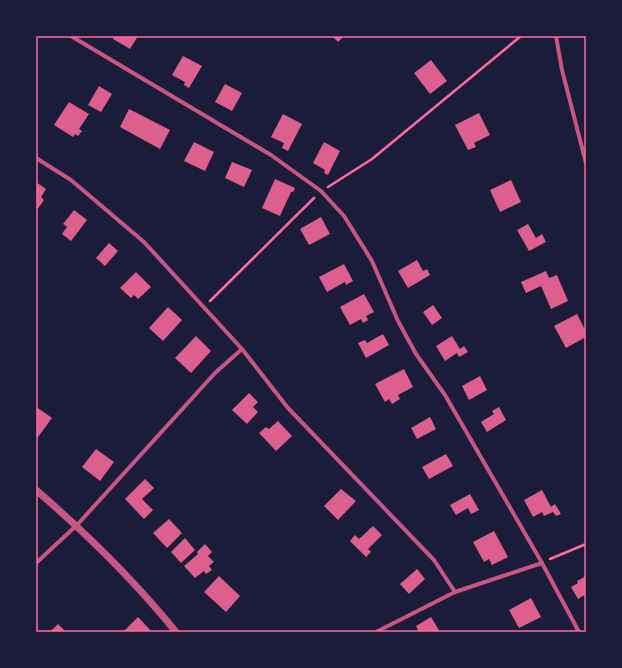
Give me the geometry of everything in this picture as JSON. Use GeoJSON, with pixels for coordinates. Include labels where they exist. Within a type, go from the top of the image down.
{"type":"FeatureCollection","features":[{"type":"Feature","properties":{"kind":"street"},"geometry":{"type":"LineString","coordinates":[[70,36],[271,155],[321,191],[344,216],[372,261],[398,321],[416,354],[445,395],[542,563],[579,632]]}},
{"type":"Feature","properties":{"kind":"street"},"geometry":{"type":"LineString","coordinates":[[556,36],[562,70],[586,163]]}},
{"type":"Feature","properties":{"kind":"street"},"geometry":{"type":"LineString","coordinates":[[36,158],[71,180],[144,242],[242,349],[288,408],[434,560],[455,592]]}},
{"type":"Feature","properties":{"kind":"street"},"geometry":{"type":"LineString","coordinates":[[36,563],[77,525],[215,373],[242,349]]}},
{"type":"Feature","properties":{"kind":"street"},"geometry":{"type":"LineString","coordinates":[[36,490],[77,525],[147,596],[176,632]]}},
{"type":"Feature","properties":{"kind":"street"},"geometry":{"type":"LineString","coordinates":[[376,632],[455,592],[542,563]]}},
{"type":"Feature","properties":{"kind":"path"},"geometry":{"type":"LineString","coordinates":[[204,307],[321,191],[372,159],[521,36]]}},
{"type":"Feature","properties":{"kind":"path"},"geometry":{"type":"LineString","coordinates":[[542,563],[586,544]]}},
{"type":"Feature","properties":{"kind":"building"},"geometry":{"type":"Polygon","coordinates":[[[114,36],[138,36],[130,49],[113,39],[114,36]]]}},
{"type":"Feature","properties":{"kind":"building"},"geometry":{"type":"Polygon","coordinates":[[[332,36],[344,36],[338,42],[332,36]]]}},
{"type":"Feature","properties":{"kind":"building"},"geometry":{"type":"Polygon","coordinates":[[[183,56],[202,66],[189,88],[184,85],[185,82],[172,75],[183,56]]]}},
{"type":"Feature","properties":{"kind":"building"},"geometry":{"type":"Polygon","coordinates":[[[431,60],[447,81],[430,94],[414,73],[431,60]]]}},
{"type":"Feature","properties":{"kind":"building"},"geometry":{"type":"Polygon","coordinates":[[[225,84],[242,93],[232,111],[215,102],[225,84]]]}},
{"type":"Feature","properties":{"kind":"building"},"geometry":{"type":"Polygon","coordinates":[[[99,86],[112,94],[101,112],[88,105],[99,86]]]}},
{"type":"Feature","properties":{"kind":"building"},"geometry":{"type":"Polygon","coordinates":[[[69,102],[89,114],[79,129],[82,131],[78,136],[75,134],[73,137],[54,125],[69,102]]]}},
{"type":"Feature","properties":{"kind":"building"},"geometry":{"type":"Polygon","coordinates":[[[129,109],[170,130],[160,149],[120,127],[129,109]]]}},
{"type":"Feature","properties":{"kind":"building"},"geometry":{"type":"Polygon","coordinates":[[[479,113],[490,135],[474,143],[476,147],[468,150],[455,125],[479,113]]]}},
{"type":"Feature","properties":{"kind":"building"},"geometry":{"type":"Polygon","coordinates":[[[283,114],[302,124],[288,151],[282,148],[284,143],[271,137],[283,114]]]}},
{"type":"Feature","properties":{"kind":"building"},"geometry":{"type":"Polygon","coordinates":[[[194,142],[214,152],[205,171],[184,161],[194,142]]]}},
{"type":"Feature","properties":{"kind":"building"},"geometry":{"type":"Polygon","coordinates":[[[324,142],[340,151],[328,175],[324,173],[325,170],[313,163],[324,142]]]}},
{"type":"Feature","properties":{"kind":"building"},"geometry":{"type":"Polygon","coordinates":[[[232,162],[252,170],[244,187],[225,178],[232,162]]]}},
{"type":"Feature","properties":{"kind":"building"},"geometry":{"type":"Polygon","coordinates":[[[275,179],[295,188],[293,192],[291,192],[280,216],[262,208],[275,179]]]}},
{"type":"Feature","properties":{"kind":"building"},"geometry":{"type":"Polygon","coordinates":[[[511,180],[521,202],[500,212],[490,190],[511,180]]]}},
{"type":"Feature","properties":{"kind":"building"},"geometry":{"type":"Polygon","coordinates":[[[36,182],[46,189],[41,197],[44,200],[37,210],[36,182]]]}},
{"type":"Feature","properties":{"kind":"building"},"geometry":{"type":"Polygon","coordinates":[[[74,210],[87,220],[71,241],[62,234],[67,227],[63,224],[74,210]]]}},
{"type":"Feature","properties":{"kind":"building"},"geometry":{"type":"Polygon","coordinates":[[[321,217],[330,234],[309,245],[300,229],[321,217]]]}},
{"type":"Feature","properties":{"kind":"building"},"geometry":{"type":"Polygon","coordinates":[[[528,224],[536,238],[542,234],[546,242],[529,251],[517,230],[528,224]]]}},
{"type":"Feature","properties":{"kind":"building"},"geometry":{"type":"Polygon","coordinates":[[[109,243],[118,251],[105,266],[96,258],[109,243]]]}},
{"type":"Feature","properties":{"kind":"building"},"geometry":{"type":"Polygon","coordinates":[[[417,260],[423,271],[427,269],[430,275],[408,288],[398,271],[417,260]]]}},
{"type":"Feature","properties":{"kind":"building"},"geometry":{"type":"Polygon","coordinates":[[[344,264],[353,281],[346,285],[345,282],[327,292],[319,277],[344,264]]]}},
{"type":"Feature","properties":{"kind":"building"},"geometry":{"type":"Polygon","coordinates":[[[546,271],[549,278],[557,275],[568,301],[551,309],[541,286],[526,293],[521,282],[546,271]]]}},
{"type":"Feature","properties":{"kind":"building"},"geometry":{"type":"Polygon","coordinates":[[[136,272],[151,287],[138,299],[134,295],[131,298],[120,288],[136,272]]]}},
{"type":"Feature","properties":{"kind":"building"},"geometry":{"type":"Polygon","coordinates":[[[364,294],[374,312],[366,316],[368,320],[363,323],[361,319],[350,325],[340,307],[364,294]]]}},
{"type":"Feature","properties":{"kind":"building"},"geometry":{"type":"Polygon","coordinates":[[[433,305],[442,318],[432,325],[423,312],[433,305]]]}},
{"type":"Feature","properties":{"kind":"building"},"geometry":{"type":"Polygon","coordinates":[[[168,307],[182,320],[163,341],[149,328],[168,307]]]}},
{"type":"Feature","properties":{"kind":"building"},"geometry":{"type":"Polygon","coordinates":[[[577,314],[586,332],[586,337],[566,348],[554,326],[577,314]]]}},
{"type":"Feature","properties":{"kind":"building"},"geometry":{"type":"Polygon","coordinates":[[[383,334],[389,345],[366,358],[358,343],[365,340],[367,343],[383,334]]]}},
{"type":"Feature","properties":{"kind":"building"},"geometry":{"type":"Polygon","coordinates":[[[196,336],[211,351],[191,373],[175,358],[196,336]]]}},
{"type":"Feature","properties":{"kind":"building"},"geometry":{"type":"Polygon","coordinates":[[[452,336],[460,349],[464,346],[468,352],[459,357],[457,353],[445,361],[436,346],[452,336]]]}},
{"type":"Feature","properties":{"kind":"building"},"geometry":{"type":"Polygon","coordinates":[[[404,369],[413,387],[398,395],[400,399],[392,404],[389,399],[385,402],[375,384],[404,369]]]}},
{"type":"Feature","properties":{"kind":"building"},"geometry":{"type":"Polygon","coordinates":[[[480,376],[487,390],[469,400],[462,386],[480,376]]]}},
{"type":"Feature","properties":{"kind":"building"},"geometry":{"type":"Polygon","coordinates":[[[249,393],[258,402],[253,407],[258,412],[247,424],[232,410],[249,393]]]}},
{"type":"Feature","properties":{"kind":"building"},"geometry":{"type":"Polygon","coordinates":[[[499,407],[506,420],[487,432],[481,422],[494,414],[492,411],[499,407]]]}},
{"type":"Feature","properties":{"kind":"building"},"geometry":{"type":"Polygon","coordinates":[[[38,408],[52,418],[38,437],[36,436],[36,411],[38,408]]]}},
{"type":"Feature","properties":{"kind":"building"},"geometry":{"type":"Polygon","coordinates":[[[430,417],[436,429],[417,439],[411,428],[430,417]]]}},
{"type":"Feature","properties":{"kind":"building"},"geometry":{"type":"Polygon","coordinates":[[[278,421],[292,436],[276,451],[259,433],[266,427],[269,429],[278,421]]]}},
{"type":"Feature","properties":{"kind":"building"},"geometry":{"type":"Polygon","coordinates":[[[96,449],[114,462],[100,481],[82,467],[96,449]]]}},
{"type":"Feature","properties":{"kind":"building"},"geometry":{"type":"Polygon","coordinates":[[[446,454],[453,466],[429,479],[422,467],[446,454]]]}},
{"type":"Feature","properties":{"kind":"building"},"geometry":{"type":"Polygon","coordinates":[[[145,479],[154,488],[142,499],[153,510],[144,519],[125,499],[145,479]]]}},
{"type":"Feature","properties":{"kind":"building"},"geometry":{"type":"Polygon","coordinates":[[[341,489],[356,501],[338,520],[324,506],[341,489]]]}},
{"type":"Feature","properties":{"kind":"building"},"geometry":{"type":"Polygon","coordinates":[[[542,490],[551,507],[555,504],[561,514],[556,516],[553,512],[544,516],[542,512],[533,517],[524,500],[542,490]]]}},
{"type":"Feature","properties":{"kind":"building"},"geometry":{"type":"Polygon","coordinates":[[[470,494],[479,510],[471,514],[468,508],[456,515],[450,505],[470,494]]]}},
{"type":"Feature","properties":{"kind":"building"},"geometry":{"type":"Polygon","coordinates":[[[169,519],[182,533],[167,548],[153,533],[169,519]]]}},
{"type":"Feature","properties":{"kind":"building"},"geometry":{"type":"Polygon","coordinates":[[[373,526],[382,535],[368,549],[371,552],[366,557],[350,541],[355,535],[359,539],[373,526]]]}},
{"type":"Feature","properties":{"kind":"building"},"geometry":{"type":"Polygon","coordinates":[[[494,531],[508,557],[492,565],[489,559],[484,562],[473,542],[494,531]]]}},
{"type":"Feature","properties":{"kind":"building"},"geometry":{"type":"Polygon","coordinates":[[[185,538],[195,550],[181,563],[171,552],[185,538]]]}},
{"type":"Feature","properties":{"kind":"building"},"geometry":{"type":"Polygon","coordinates":[[[205,544],[212,552],[208,556],[214,562],[209,566],[212,570],[206,574],[204,571],[195,578],[184,566],[198,554],[197,552],[205,544]]]}},
{"type":"Feature","properties":{"kind":"building"},"geometry":{"type":"Polygon","coordinates":[[[417,569],[425,579],[409,594],[400,584],[417,569]]]}},
{"type":"Feature","properties":{"kind":"building"},"geometry":{"type":"Polygon","coordinates":[[[219,576],[240,596],[226,612],[204,592],[219,576]]]}},
{"type":"Feature","properties":{"kind":"building"},"geometry":{"type":"Polygon","coordinates":[[[586,576],[586,594],[578,599],[571,587],[578,583],[577,581],[586,576]]]}},
{"type":"Feature","properties":{"kind":"building"},"geometry":{"type":"Polygon","coordinates":[[[531,598],[541,617],[519,628],[509,610],[531,598]]]}},
{"type":"Feature","properties":{"kind":"building"},"geometry":{"type":"Polygon","coordinates":[[[138,617],[152,632],[123,632],[138,617]]]}},
{"type":"Feature","properties":{"kind":"building"},"geometry":{"type":"Polygon","coordinates":[[[431,617],[440,632],[419,632],[416,626],[431,617]]]}},
{"type":"Feature","properties":{"kind":"building"},"geometry":{"type":"Polygon","coordinates":[[[58,624],[66,632],[50,632],[58,624]]]}}]}
